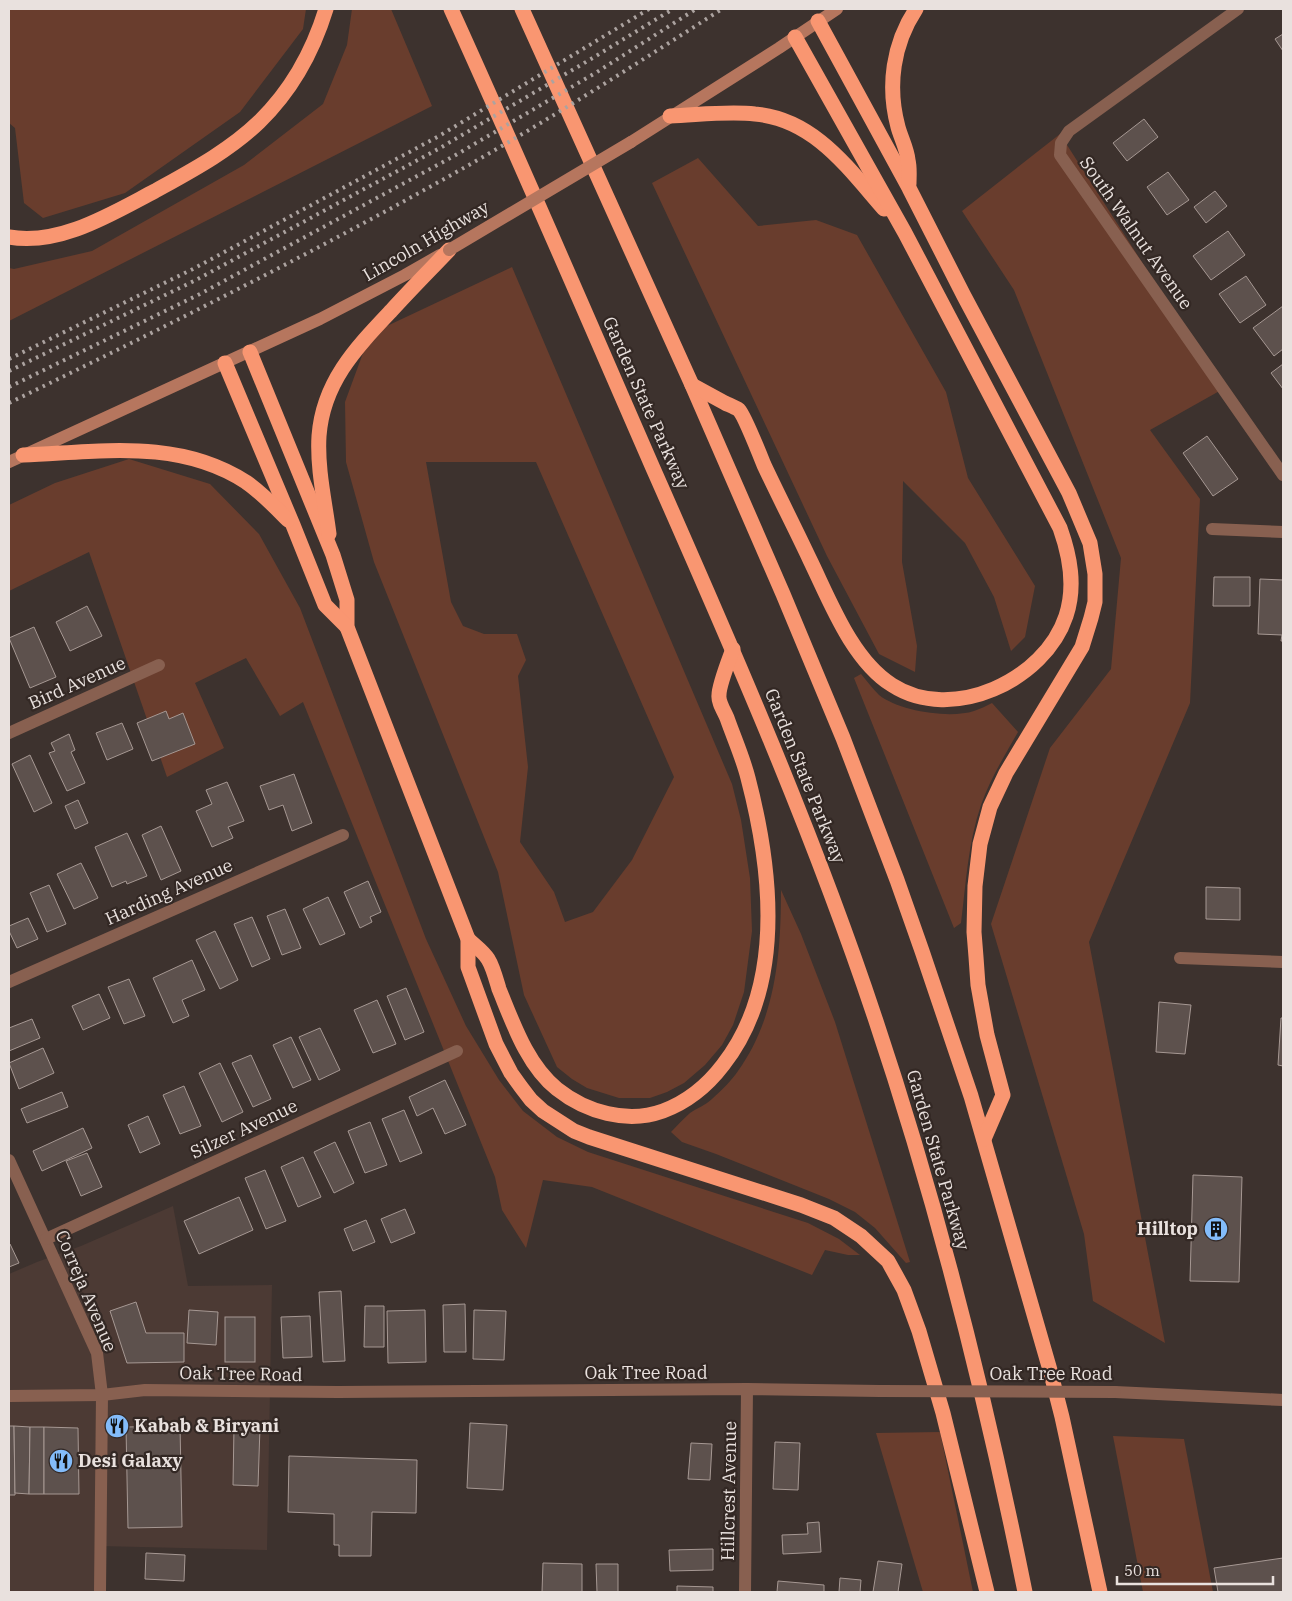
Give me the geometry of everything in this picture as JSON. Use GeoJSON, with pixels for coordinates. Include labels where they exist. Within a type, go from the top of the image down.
{"type":"FeatureCollection","features":[{"type":"Feature","properties":{"kind":"highway"},"geometry":{"type":"LineString","coordinates":[[9,237],[32,238],[75,230],[187,174],[213,157],[258,122],[290,85],[314,43],[326,9]]}},
{"type":"Feature","properties":{"kind":"highway","name":"Garden State Parkway"},"geometry":{"type":"LineString","coordinates":[[451,9],[733,649],[823,872],[898,1087],[941,1233],[1004,1491],[1025,1592]]}},
{"type":"Feature","properties":{"kind":"highway"},"geometry":{"type":"LineString","coordinates":[[522,9],[692,385],[783,594],[870,808],[922,951],[984,1139],[1062,1417],[1100,1592]]}},
{"type":"Feature","properties":{"kind":"highway"},"geometry":{"type":"LineString","coordinates":[[909,188],[908,160],[896,118],[892,95],[897,52],[916,9]]}},
{"type":"Feature","properties":{"kind":"highway"},"geometry":{"type":"LineString","coordinates":[[818,22],[909,188],[1069,493],[1090,543],[1095,574],[1095,602],[1082,647],[1006,773],[990,807],[980,844],[974,886],[974,932],[978,985],[987,1035],[1003,1095],[984,1139]]}},
{"type":"Feature","properties":{"kind":"highway"},"geometry":{"type":"LineString","coordinates":[[692,385],[739,410],[844,629],[867,663],[892,686],[925,698],[942,700],[959,699],[994,689],[1038,660],[1060,632],[1066,615],[1072,581],[1067,547],[1051,509],[905,233],[795,37]]}},
{"type":"Feature","properties":{"kind":"highway"},"geometry":{"type":"LineString","coordinates":[[670,116],[756,114],[784,119],[796,124],[820,139],[840,159],[905,233]]}},
{"type":"Feature","properties":{"kind":"highway"},"geometry":{"type":"LineString","coordinates":[[332,555],[319,461],[319,434],[328,395],[340,371],[357,348],[449,250]]}},
{"type":"Feature","properties":{"kind":"highway"},"geometry":{"type":"LineString","coordinates":[[250,352],[332,555],[347,600],[348,627],[468,939],[468,967],[496,1044],[507,1066],[531,1100],[543,1112],[574,1131],[589,1138],[801,1205],[834,1218],[849,1226],[888,1261],[904,1290],[921,1337],[943,1413],[987,1592]]}},
{"type":"Feature","properties":{"kind":"highway"},"geometry":{"type":"LineString","coordinates":[[225,363],[325,605],[348,627]]}},
{"type":"Feature","properties":{"kind":"highway"},"geometry":{"type":"LineString","coordinates":[[23,455],[127,450],[156,451],[181,455],[216,467],[248,483],[293,525]]}},
{"type":"Feature","properties":{"kind":"highway"},"geometry":{"type":"LineString","coordinates":[[468,939],[488,959],[518,1031],[535,1065],[555,1088],[579,1104],[605,1114],[647,1115],[687,1099],[699,1091],[719,1071],[737,1046],[752,1015],[761,983],[768,928],[764,868],[754,799],[741,755],[718,696],[733,649]]}},
{"type":"Feature","properties":{"kind":"main road","name":"Lincoln Highway"},"geometry":{"type":"LineString","coordinates":[[9,462],[250,352],[364,297],[449,250],[631,142],[837,9]]}},
{"type":"Feature","properties":{"kind":"street","name":"South Walnut Avenue"},"geometry":{"type":"LineString","coordinates":[[1238,9],[1069,132],[1061,143],[1060,155],[1283,475]]}},
{"type":"Feature","properties":{"kind":"street"},"geometry":{"type":"LineString","coordinates":[[1212,529],[1283,532]]}},
{"type":"Feature","properties":{"kind":"street","name":"Bird Avenue"},"geometry":{"type":"LineString","coordinates":[[9,733],[159,665]]}},
{"type":"Feature","properties":{"kind":"street","name":"Harding Avenue"},"geometry":{"type":"LineString","coordinates":[[9,982],[343,835]]}},
{"type":"Feature","properties":{"kind":"street"},"geometry":{"type":"LineString","coordinates":[[1180,958],[1283,962]]}},
{"type":"Feature","properties":{"kind":"street","name":"Silzer Avenue"},"geometry":{"type":"LineString","coordinates":[[46,1239],[457,1051]]}},
{"type":"Feature","properties":{"kind":"street","name":"Correja Avenue"},"geometry":{"type":"LineString","coordinates":[[9,1160],[97,1353],[102,1395],[100,1592]]}},
{"type":"Feature","properties":{"kind":"street","name":"Oak Tree Road"},"geometry":{"type":"LineString","coordinates":[[9,1396],[102,1395],[145,1390],[338,1392],[747,1389],[1115,1392],[1283,1400]]}},
{"type":"Feature","properties":{"kind":"street","name":"Hillcrest Avenue"},"geometry":{"type":"LineString","coordinates":[[745,1592],[747,1389]]}},
{"type":"Feature","properties":{"kind":"shaded area"},"geometry":{"type":"Polygon","coordinates":[[[9,9],[306,9],[303,29],[240,112],[125,193],[43,218],[24,203],[15,128],[9,123],[9,9]]]}},
{"type":"Feature","properties":{"kind":"shaded area"},"geometry":{"type":"Polygon","coordinates":[[[352,9],[391,9],[432,106],[9,321],[9,268],[14,269],[92,251],[244,165],[323,104],[347,45],[352,9]]]}},
{"type":"Feature","properties":{"kind":"shaded area"},"geometry":{"type":"Polygon","coordinates":[[[1060,134],[1223,389],[1150,430],[1200,499],[1190,703],[1089,942],[1165,1343],[1093,1301],[1084,1234],[991,924],[1050,748],[1111,669],[1121,558],[1014,290],[962,211],[1060,134]]]}},
{"type":"Feature","properties":{"kind":"shaded area"},"geometry":{"type":"Polygon","coordinates":[[[698,158],[758,226],[816,220],[857,235],[946,392],[968,478],[1035,586],[1025,637],[1011,651],[994,597],[965,543],[903,481],[902,562],[917,646],[915,672],[879,654],[827,556],[652,183],[698,158]]]}},
{"type":"Feature","properties":{"kind":"shaded area"},"geometry":{"type":"Polygon","coordinates":[[[512,267],[732,784],[741,820],[750,878],[752,931],[744,992],[733,1025],[722,1045],[705,1065],[684,1083],[667,1092],[650,1098],[619,1098],[587,1088],[572,1079],[557,1067],[524,995],[498,872],[374,562],[346,462],[345,402],[370,334],[512,267]],[[426,462],[451,602],[463,626],[484,634],[517,634],[526,660],[518,676],[528,767],[520,842],[554,892],[565,922],[593,912],[632,860],[674,777],[536,462],[426,462]]]}},
{"type":"Feature","properties":{"kind":"shaded area"},"geometry":{"type":"Polygon","coordinates":[[[129,459],[210,484],[259,534],[300,608],[426,939],[466,1026],[499,1080],[523,1111],[557,1137],[588,1152],[808,1223],[839,1239],[860,1255],[848,1255],[825,1250],[812,1275],[592,1187],[543,1180],[526,1248],[502,1210],[495,1177],[303,702],[280,716],[246,658],[195,683],[224,748],[167,777],[89,552],[9,591],[9,505],[55,483],[129,459]]]}},
{"type":"Feature","properties":{"kind":"shaded area"},"geometry":{"type":"Polygon","coordinates":[[[861,674],[879,695],[888,701],[925,712],[939,714],[964,713],[992,703],[1018,732],[993,777],[981,805],[970,848],[961,923],[954,928],[854,678],[861,674]]]}},
{"type":"Feature","properties":{"kind":"shaded area"},"geometry":{"type":"Polygon","coordinates":[[[781,890],[801,934],[835,1022],[910,1262],[906,1263],[875,1228],[855,1212],[829,1199],[682,1142],[671,1132],[690,1113],[710,1101],[730,1082],[751,1051],[761,1029],[774,984],[780,937],[781,890]]]}},
{"type":"Feature","properties":{"kind":"shaded area"},"geometry":{"type":"Polygon","coordinates":[[[173,1206],[188,1286],[272,1285],[267,1550],[100,1546],[100,1592],[9,1592],[9,1274],[81,1246],[173,1206]]]}},
{"type":"Feature","properties":{"kind":"shaded area"},"geometry":{"type":"Polygon","coordinates":[[[940,1432],[973,1592],[923,1592],[876,1433],[940,1432]]]}},
{"type":"Feature","properties":{"kind":"shaded area"},"geometry":{"type":"Polygon","coordinates":[[[1113,1436],[1184,1439],[1213,1592],[1143,1592],[1113,1436]]]}},
{"type":"Feature","properties":{"kind":"building"},"geometry":{"type":"Polygon","coordinates":[[[1283,34],[1283,51],[1275,39],[1283,34]]]}},
{"type":"Feature","properties":{"kind":"building"},"geometry":{"type":"Polygon","coordinates":[[[1144,119],[1158,137],[1127,161],[1113,143],[1144,119]]]}},
{"type":"Feature","properties":{"kind":"building"},"geometry":{"type":"Polygon","coordinates":[[[1168,172],[1189,200],[1167,215],[1147,187],[1168,172]]]}},
{"type":"Feature","properties":{"kind":"building"},"geometry":{"type":"Polygon","coordinates":[[[1215,191],[1227,206],[1206,223],[1194,207],[1215,191]]]}},
{"type":"Feature","properties":{"kind":"building"},"geometry":{"type":"Polygon","coordinates":[[[1228,231],[1245,255],[1211,280],[1193,256],[1228,231]]]}},
{"type":"Feature","properties":{"kind":"building"},"geometry":{"type":"Polygon","coordinates":[[[1246,276],[1266,305],[1240,323],[1219,294],[1246,276]]]}},
{"type":"Feature","properties":{"kind":"building"},"geometry":{"type":"Polygon","coordinates":[[[1283,306],[1283,349],[1274,356],[1253,328],[1283,306]]]}},
{"type":"Feature","properties":{"kind":"building"},"geometry":{"type":"Polygon","coordinates":[[[1283,364],[1283,389],[1271,373],[1283,364]]]}},
{"type":"Feature","properties":{"kind":"building"},"geometry":{"type":"Polygon","coordinates":[[[1207,436],[1238,479],[1213,496],[1183,453],[1207,436]]]}},
{"type":"Feature","properties":{"kind":"building"},"geometry":{"type":"Polygon","coordinates":[[[1214,577],[1250,577],[1250,606],[1213,606],[1214,577]]]}},
{"type":"Feature","properties":{"kind":"building"},"geometry":{"type":"Polygon","coordinates":[[[1260,579],[1283,580],[1283,641],[1281,641],[1282,635],[1258,634],[1260,579]]]}},
{"type":"Feature","properties":{"kind":"building"},"geometry":{"type":"Polygon","coordinates":[[[87,606],[102,636],[70,651],[56,622],[87,606]]]}},
{"type":"Feature","properties":{"kind":"building"},"geometry":{"type":"Polygon","coordinates":[[[34,627],[56,677],[30,688],[9,638],[34,627]]]}},
{"type":"Feature","properties":{"kind":"building"},"geometry":{"type":"Polygon","coordinates":[[[166,711],[169,719],[183,713],[195,744],[152,761],[137,723],[166,711]]]}},
{"type":"Feature","properties":{"kind":"building"},"geometry":{"type":"Polygon","coordinates":[[[122,723],[133,749],[107,760],[96,733],[122,723]]]}},
{"type":"Feature","properties":{"kind":"building"},"geometry":{"type":"Polygon","coordinates":[[[69,734],[75,750],[71,752],[85,783],[67,791],[49,753],[55,751],[51,743],[69,734]]]}},
{"type":"Feature","properties":{"kind":"building"},"geometry":{"type":"Polygon","coordinates":[[[30,755],[52,803],[34,812],[12,764],[30,755]]]}},
{"type":"Feature","properties":{"kind":"building"},"geometry":{"type":"Polygon","coordinates":[[[294,774],[312,823],[292,831],[283,805],[269,810],[260,786],[294,774]]]}},
{"type":"Feature","properties":{"kind":"building"},"geometry":{"type":"Polygon","coordinates":[[[227,782],[244,821],[228,827],[233,838],[212,847],[196,811],[212,804],[206,790],[227,782]]]}},
{"type":"Feature","properties":{"kind":"building"},"geometry":{"type":"Polygon","coordinates":[[[78,800],[88,823],[75,829],[65,806],[78,800]]]}},
{"type":"Feature","properties":{"kind":"building"},"geometry":{"type":"Polygon","coordinates":[[[161,826],[181,871],[161,880],[142,835],[161,826]]]}},
{"type":"Feature","properties":{"kind":"building"},"geometry":{"type":"Polygon","coordinates":[[[127,833],[147,876],[127,884],[126,881],[112,887],[95,847],[127,833]]]}},
{"type":"Feature","properties":{"kind":"building"},"geometry":{"type":"Polygon","coordinates":[[[81,863],[98,898],[74,909],[57,874],[81,863]]]}},
{"type":"Feature","properties":{"kind":"building"},"geometry":{"type":"Polygon","coordinates":[[[368,881],[381,912],[370,917],[372,922],[360,928],[344,892],[368,881]]]}},
{"type":"Feature","properties":{"kind":"building"},"geometry":{"type":"Polygon","coordinates":[[[49,885],[66,924],[47,932],[30,893],[49,885]]]}},
{"type":"Feature","properties":{"kind":"building"},"geometry":{"type":"Polygon","coordinates":[[[1206,887],[1240,888],[1240,920],[1206,919],[1206,887]]]}},
{"type":"Feature","properties":{"kind":"building"},"geometry":{"type":"Polygon","coordinates":[[[328,897],[345,934],[320,945],[303,909],[328,897]]]}},
{"type":"Feature","properties":{"kind":"building"},"geometry":{"type":"Polygon","coordinates":[[[285,909],[301,948],[282,955],[267,916],[285,909]]]}},
{"type":"Feature","properties":{"kind":"building"},"geometry":{"type":"Polygon","coordinates":[[[252,917],[270,959],[252,967],[234,924],[252,917]]]}},
{"type":"Feature","properties":{"kind":"building"},"geometry":{"type":"Polygon","coordinates":[[[28,918],[38,939],[17,948],[9,931],[9,926],[28,918]]]}},
{"type":"Feature","properties":{"kind":"building"},"geometry":{"type":"Polygon","coordinates":[[[215,931],[238,980],[220,989],[196,940],[215,931]]]}},
{"type":"Feature","properties":{"kind":"building"},"geometry":{"type":"Polygon","coordinates":[[[192,960],[205,990],[182,1000],[189,1016],[173,1023],[153,978],[192,960]]]}},
{"type":"Feature","properties":{"kind":"building"},"geometry":{"type":"Polygon","coordinates":[[[129,979],[145,1016],[124,1024],[108,987],[129,979]]]}},
{"type":"Feature","properties":{"kind":"building"},"geometry":{"type":"Polygon","coordinates":[[[406,988],[424,1032],[405,1040],[387,996],[406,988]]]}},
{"type":"Feature","properties":{"kind":"building"},"geometry":{"type":"Polygon","coordinates":[[[99,994],[110,1018],[83,1030],[72,1006],[99,994]]]}},
{"type":"Feature","properties":{"kind":"building"},"geometry":{"type":"Polygon","coordinates":[[[377,1000],[396,1044],[373,1053],[354,1010],[377,1000]]]}},
{"type":"Feature","properties":{"kind":"building"},"geometry":{"type":"Polygon","coordinates":[[[1159,1002],[1191,1005],[1185,1054],[1156,1052],[1159,1002]]]}},
{"type":"Feature","properties":{"kind":"building"},"geometry":{"type":"Polygon","coordinates":[[[1281,1018],[1283,1018],[1283,1066],[1278,1065],[1281,1018]]]}},
{"type":"Feature","properties":{"kind":"building"},"geometry":{"type":"Polygon","coordinates":[[[32,1019],[40,1038],[9,1051],[9,1028],[32,1019]]]}},
{"type":"Feature","properties":{"kind":"building"},"geometry":{"type":"Polygon","coordinates":[[[320,1028],[340,1070],[319,1080],[299,1037],[320,1028]]]}},
{"type":"Feature","properties":{"kind":"building"},"geometry":{"type":"Polygon","coordinates":[[[291,1037],[311,1080],[293,1088],[273,1045],[291,1037]]]}},
{"type":"Feature","properties":{"kind":"building"},"geometry":{"type":"Polygon","coordinates":[[[43,1048],[54,1073],[19,1089],[9,1063],[43,1048]]]}},
{"type":"Feature","properties":{"kind":"building"},"geometry":{"type":"Polygon","coordinates":[[[251,1055],[271,1099],[253,1107],[232,1063],[251,1055]]]}},
{"type":"Feature","properties":{"kind":"building"},"geometry":{"type":"Polygon","coordinates":[[[220,1063],[243,1112],[222,1122],[199,1073],[220,1063]]]}},
{"type":"Feature","properties":{"kind":"building"},"geometry":{"type":"Polygon","coordinates":[[[445,1080],[466,1125],[445,1134],[433,1108],[417,1116],[409,1097],[445,1080]]]}},
{"type":"Feature","properties":{"kind":"building"},"geometry":{"type":"Polygon","coordinates":[[[184,1086],[201,1126],[180,1134],[163,1095],[184,1086]]]}},
{"type":"Feature","properties":{"kind":"building"},"geometry":{"type":"Polygon","coordinates":[[[62,1092],[68,1107],[27,1123],[21,1109],[62,1092]]]}},
{"type":"Feature","properties":{"kind":"building"},"geometry":{"type":"Polygon","coordinates":[[[404,1110],[422,1153],[400,1162],[382,1119],[404,1110]]]}},
{"type":"Feature","properties":{"kind":"building"},"geometry":{"type":"Polygon","coordinates":[[[148,1116],[160,1144],[140,1153],[128,1125],[148,1116]]]}},
{"type":"Feature","properties":{"kind":"building"},"geometry":{"type":"Polygon","coordinates":[[[370,1122],[387,1165],[365,1173],[348,1131],[370,1122]]]}},
{"type":"Feature","properties":{"kind":"building"},"geometry":{"type":"Polygon","coordinates":[[[83,1128],[92,1148],[42,1171],[33,1151],[83,1128]]]}},
{"type":"Feature","properties":{"kind":"building"},"geometry":{"type":"Polygon","coordinates":[[[335,1142],[354,1183],[334,1193],[314,1152],[335,1142]]]}},
{"type":"Feature","properties":{"kind":"building"},"geometry":{"type":"Polygon","coordinates":[[[87,1153],[102,1187],[81,1196],[66,1161],[87,1153]]]}},
{"type":"Feature","properties":{"kind":"building"},"geometry":{"type":"Polygon","coordinates":[[[303,1157],[321,1197],[298,1207],[281,1167],[303,1157]]]}},
{"type":"Feature","properties":{"kind":"building"},"geometry":{"type":"Polygon","coordinates":[[[265,1170],[286,1221],[266,1229],[245,1178],[265,1170]]]}},
{"type":"Feature","properties":{"kind":"building","name":"Hilltop"},"geometry":{"type":"Polygon","coordinates":[[[1193,1175],[1242,1177],[1239,1282],[1190,1281],[1193,1175]]]}},
{"type":"Feature","properties":{"kind":"building"},"geometry":{"type":"Polygon","coordinates":[[[239,1197],[253,1230],[199,1254],[184,1221],[239,1197]]]}},
{"type":"Feature","properties":{"kind":"building"},"geometry":{"type":"Polygon","coordinates":[[[405,1209],[415,1233],[391,1243],[381,1219],[405,1209]]]}},
{"type":"Feature","properties":{"kind":"building"},"geometry":{"type":"Polygon","coordinates":[[[366,1220],[375,1242],[353,1251],[344,1229],[366,1220]]]}},
{"type":"Feature","properties":{"kind":"building"},"geometry":{"type":"Polygon","coordinates":[[[9,1245],[19,1263],[9,1267],[9,1245]]]}},
{"type":"Feature","properties":{"kind":"building"},"geometry":{"type":"Polygon","coordinates":[[[341,1291],[345,1361],[323,1362],[319,1292],[341,1291]]]}},
{"type":"Feature","properties":{"kind":"building"},"geometry":{"type":"Polygon","coordinates":[[[136,1302],[146,1333],[184,1333],[184,1362],[127,1363],[110,1311],[136,1302]]]}},
{"type":"Feature","properties":{"kind":"building"},"geometry":{"type":"Polygon","coordinates":[[[465,1304],[466,1352],[444,1352],[443,1305],[465,1304]]]}},
{"type":"Feature","properties":{"kind":"building"},"geometry":{"type":"Polygon","coordinates":[[[365,1306],[384,1306],[384,1347],[364,1347],[365,1306]]]}},
{"type":"Feature","properties":{"kind":"building"},"geometry":{"type":"Polygon","coordinates":[[[189,1310],[218,1312],[216,1345],[187,1343],[189,1310]]]}},
{"type":"Feature","properties":{"kind":"building"},"geometry":{"type":"Polygon","coordinates":[[[425,1310],[426,1362],[388,1363],[387,1311],[425,1310]]]}},
{"type":"Feature","properties":{"kind":"building"},"geometry":{"type":"Polygon","coordinates":[[[474,1310],[506,1311],[504,1360],[473,1359],[474,1310]]]}},
{"type":"Feature","properties":{"kind":"building"},"geometry":{"type":"Polygon","coordinates":[[[310,1316],[312,1357],[283,1358],[281,1317],[310,1316]]]}},
{"type":"Feature","properties":{"kind":"building"},"geometry":{"type":"Polygon","coordinates":[[[225,1317],[255,1317],[255,1362],[225,1362],[225,1317]]]}},
{"type":"Feature","properties":{"kind":"building"},"geometry":{"type":"Polygon","coordinates":[[[470,1423],[507,1425],[503,1490],[467,1488],[470,1423]]]}},
{"type":"Feature","properties":{"kind":"building"},"geometry":{"type":"Polygon","coordinates":[[[9,1426],[14,1426],[15,1495],[9,1495],[9,1426]]]}},
{"type":"Feature","properties":{"kind":"building"},"geometry":{"type":"Polygon","coordinates":[[[14,1426],[30,1427],[29,1494],[15,1493],[14,1426]]]}},
{"type":"Feature","properties":{"kind":"building"},"geometry":{"type":"Polygon","coordinates":[[[180,1426],[182,1527],[128,1528],[126,1427],[180,1426]]]}},
{"type":"Feature","properties":{"kind":"building"},"geometry":{"type":"Polygon","coordinates":[[[30,1427],[44,1427],[44,1494],[29,1494],[30,1427]]]}},
{"type":"Feature","properties":{"kind":"building","name":"Desi Galaxy"},"geometry":{"type":"Polygon","coordinates":[[[44,1427],[78,1428],[79,1494],[44,1494],[44,1427]]]}},
{"type":"Feature","properties":{"kind":"building"},"geometry":{"type":"Polygon","coordinates":[[[234,1427],[260,1427],[258,1486],[233,1485],[234,1427]]]}},
{"type":"Feature","properties":{"kind":"building"},"geometry":{"type":"Polygon","coordinates":[[[775,1442],[800,1443],[798,1490],[773,1489],[775,1442]]]}},
{"type":"Feature","properties":{"kind":"building"},"geometry":{"type":"Polygon","coordinates":[[[691,1443],[712,1444],[710,1480],[688,1479],[691,1443]]]}},
{"type":"Feature","properties":{"kind":"building"},"geometry":{"type":"Polygon","coordinates":[[[289,1456],[417,1460],[416,1513],[372,1512],[371,1556],[339,1556],[339,1545],[334,1545],[334,1514],[288,1512],[289,1456]]]}},
{"type":"Feature","properties":{"kind":"building"},"geometry":{"type":"Polygon","coordinates":[[[819,1522],[821,1552],[783,1554],[782,1535],[808,1534],[807,1523],[819,1522]]]}},
{"type":"Feature","properties":{"kind":"building"},"geometry":{"type":"Polygon","coordinates":[[[713,1549],[713,1570],[670,1571],[669,1550],[713,1549]]]}},
{"type":"Feature","properties":{"kind":"building"},"geometry":{"type":"Polygon","coordinates":[[[146,1553],[185,1555],[184,1581],[145,1579],[146,1553]]]}},
{"type":"Feature","properties":{"kind":"building"},"geometry":{"type":"Polygon","coordinates":[[[1283,1558],[1283,1592],[1218,1592],[1214,1568],[1283,1558]]]}},
{"type":"Feature","properties":{"kind":"building"},"geometry":{"type":"Polygon","coordinates":[[[878,1561],[902,1564],[898,1592],[873,1592],[878,1561]]]}},
{"type":"Feature","properties":{"kind":"building"},"geometry":{"type":"Polygon","coordinates":[[[543,1563],[582,1564],[582,1592],[542,1592],[543,1563]]]}},
{"type":"Feature","properties":{"kind":"building"},"geometry":{"type":"Polygon","coordinates":[[[596,1564],[618,1564],[618,1592],[597,1592],[596,1564]]]}},
{"type":"Feature","properties":{"kind":"building"},"geometry":{"type":"Polygon","coordinates":[[[840,1578],[861,1580],[860,1592],[839,1592],[840,1578]]]}},
{"type":"Feature","properties":{"kind":"building"},"geometry":{"type":"Polygon","coordinates":[[[778,1581],[824,1585],[824,1592],[777,1592],[778,1581]]]}},
{"type":"Feature","properties":{"kind":"building"},"geometry":{"type":"Polygon","coordinates":[[[677,1586],[713,1587],[713,1592],[677,1592],[677,1586]]]}},
{"type":"Feature","properties":{"kind":"railway"},"geometry":{"type":"LineString","coordinates":[[9,359],[193,269],[439,136],[649,9]]}},
{"type":"Feature","properties":{"kind":"railway"},"geometry":{"type":"LineString","coordinates":[[9,371],[194,281],[440,148],[673,9]]}},
{"type":"Feature","properties":{"kind":"railway"},"geometry":{"type":"LineString","coordinates":[[9,387],[200,294],[454,156],[597,72],[696,9]]}},
{"type":"Feature","properties":{"kind":"railway"},"geometry":{"type":"LineString","coordinates":[[9,403],[236,290],[405,201],[559,112],[722,9]]}},
{"type":"Feature","properties":{"kind":"place","name":"Hilltop"},"geometry":{"type":"Point","coordinates":[1216,1229]}},
{"type":"Feature","properties":{"kind":"place","name":"Kabab & Biryani"},"geometry":{"type":"Point","coordinates":[117,1426]}},
{"type":"Feature","properties":{"kind":"place","name":"Desi Galaxy"},"geometry":{"type":"Point","coordinates":[61,1461]}}]}
